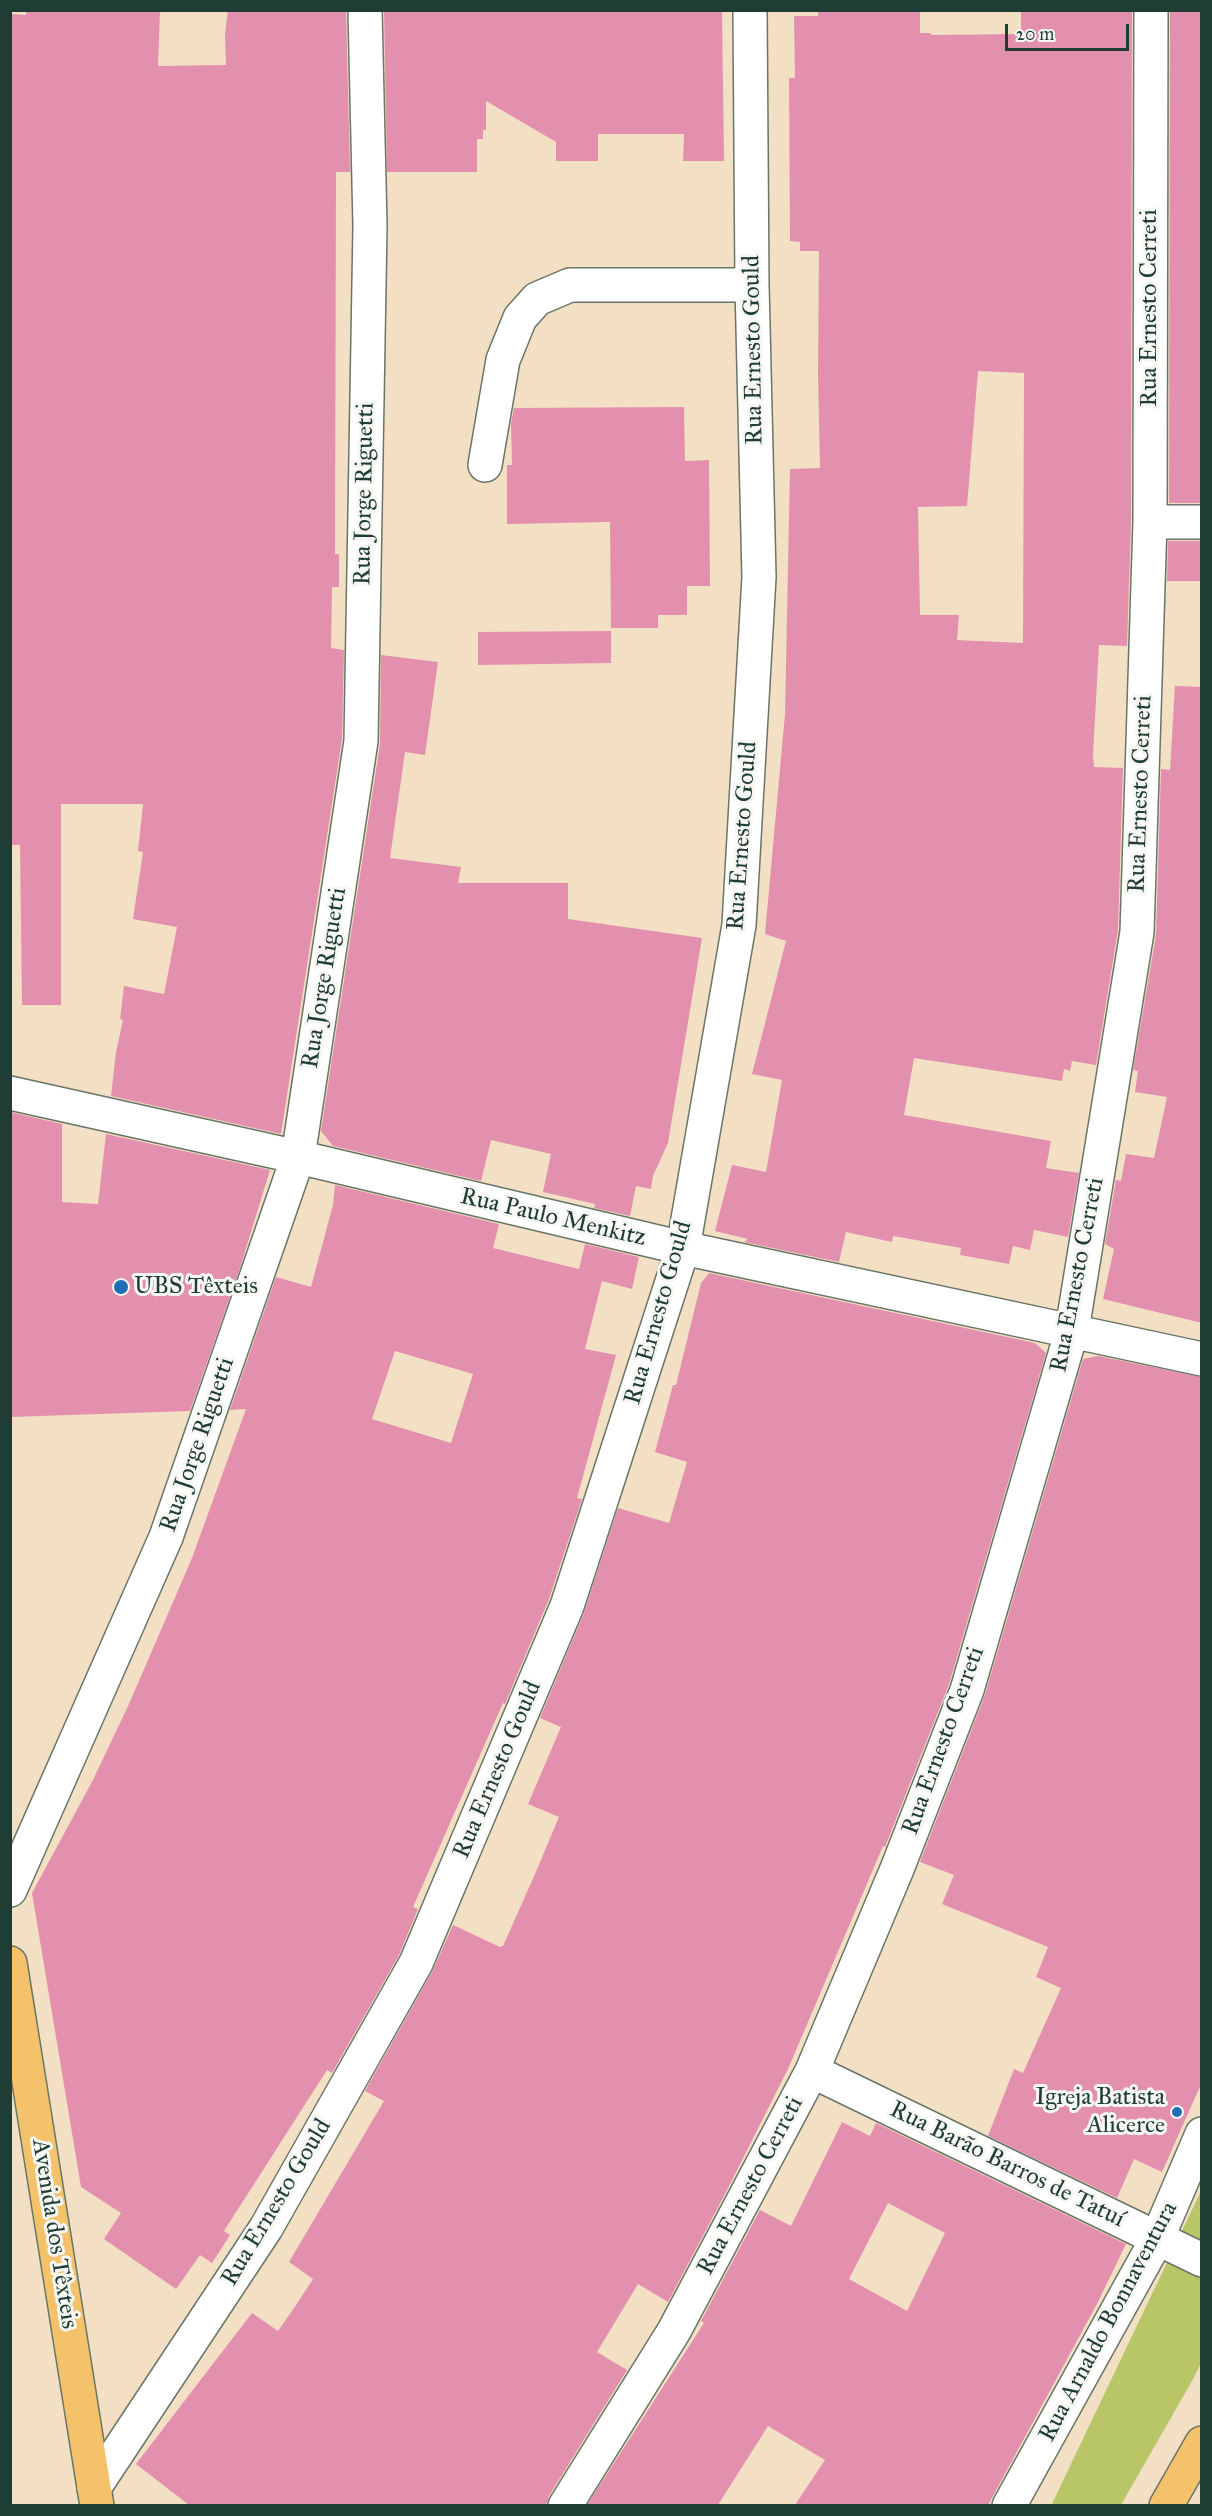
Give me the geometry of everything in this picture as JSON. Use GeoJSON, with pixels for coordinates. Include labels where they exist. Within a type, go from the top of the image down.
{"type":"FeatureCollection","features":[{"type":"Feature","properties":{"kind":"main road","name":"Avenida dos Têxteis"},"geometry":{"type":"LineString","coordinates":[[10,1963],[15,2023],[95,2497]]}},
{"type":"Feature","properties":{"kind":"main road"},"geometry":{"type":"LineString","coordinates":[[1166,2505],[1202,2443]]}},
{"type":"Feature","properties":{"kind":"street","name":"Rua Jorge Riguetti"},"geometry":{"type":"LineString","coordinates":[[10,1890],[166,1537],[298,1158],[361,741],[370,226],[365,10]]}},
{"type":"Feature","properties":{"kind":"street","name":"Rua Ernesto Gould"},"geometry":{"type":"LineString","coordinates":[[95,2497],[266,2228],[416,1963],[567,1606],[683,1248],[739,926],[759,577],[752,285],[750,10]]}},
{"type":"Feature","properties":{"kind":"street","name":"Rua Ernesto Cerreti"},"geometry":{"type":"LineString","coordinates":[[565,2505],[674,2331],[812,2071],[892,1880],[967,1690],[1072,1330],[1137,932],[1150,522],[1151,10]]}},
{"type":"Feature","properties":{"kind":"street"},"geometry":{"type":"LineString","coordinates":[[485,465],[503,360],[520,318],[537,299],[570,285],[752,285]]}},
{"type":"Feature","properties":{"kind":"street"},"geometry":{"type":"LineString","coordinates":[[1150,522],[1202,522]]}},
{"type":"Feature","properties":{"kind":"street","name":"Rua Paulo Menkitz"},"geometry":{"type":"LineString","coordinates":[[10,1093],[683,1248],[1202,1359]]}},
{"type":"Feature","properties":{"kind":"street","name":"Rua Barão Barros de Tatuí"},"geometry":{"type":"LineString","coordinates":[[812,2071],[1202,2260]]}},
{"type":"Feature","properties":{"kind":"street","name":"Rua Arnaldo Bonnaventura"},"geometry":{"type":"LineString","coordinates":[[1009,2505],[1158,2239],[1202,2134]]}},
{"type":"Feature","properties":{"kind":"green space"},"geometry":{"type":"Polygon","coordinates":[[[1201,2191],[1202,2361],[1121,2505],[1051,2506],[1201,2191]]]}},
{"type":"Feature","properties":{"kind":"building"},"geometry":{"type":"Polygon","coordinates":[[[26,10],[160,10],[158,66],[226,65],[225,34],[228,10],[346,10],[350,172],[336,172],[335,554],[339,554],[339,587],[332,587],[331,648],[344,650],[342,739],[281,1134],[111,1096],[116,1052],[123,1020],[120,1019],[124,986],[164,994],[177,927],[133,919],[143,852],[138,851],[143,804],[61,804],[61,1005],[22,1005],[20,845],[10,845],[10,14],[26,15],[26,10]]]}},
{"type":"Feature","properties":{"kind":"building"},"geometry":{"type":"Polygon","coordinates":[[[384,10],[722,10],[724,161],[683,161],[684,134],[598,134],[598,161],[556,161],[556,142],[486,101],[486,130],[483,130],[483,139],[477,139],[477,172],[387,172],[384,10]]]}},
{"type":"Feature","properties":{"kind":"building"},"geometry":{"type":"Polygon","coordinates":[[[920,10],[920,33],[931,33],[931,35],[1021,34],[1021,10],[1132,10],[1131,522],[1127,646],[1099,645],[1093,755],[1094,767],[1123,768],[1118,930],[1096,1065],[1072,1061],[1070,1071],[1064,1069],[1062,1081],[914,1058],[904,1115],[1051,1141],[1046,1168],[1079,1173],[1068,1237],[1034,1230],[1030,1250],[1013,1246],[1009,1264],[960,1255],[961,1248],[893,1236],[892,1242],[846,1232],[839,1262],[744,1242],[748,1239],[715,1231],[732,1165],[766,1172],[782,1080],[752,1074],[786,941],[765,934],[785,714],[790,469],[820,468],[819,251],[800,251],[800,242],[790,241],[789,78],[795,78],[794,16],[818,16],[818,12],[920,10]],[[978,371],[967,506],[918,507],[920,615],[959,615],[957,640],[1023,643],[1024,373],[978,371]]]}},
{"type":"Feature","properties":{"kind":"building"},"geometry":{"type":"Polygon","coordinates":[[[1170,10],[1202,10],[1202,503],[1169,503],[1170,10]]]}},
{"type":"Feature","properties":{"kind":"building"},"geometry":{"type":"Polygon","coordinates":[[[684,407],[685,461],[709,460],[710,586],[687,586],[687,615],[658,615],[658,628],[611,628],[610,522],[507,524],[507,465],[512,465],[511,423],[514,408],[684,407]]]}},
{"type":"Feature","properties":{"kind":"building"},"geometry":{"type":"Polygon","coordinates":[[[1168,541],[1202,541],[1202,581],[1167,581],[1168,541]]]}},
{"type":"Feature","properties":{"kind":"building"},"geometry":{"type":"Polygon","coordinates":[[[611,631],[611,663],[478,665],[478,632],[611,631]]]}},
{"type":"Feature","properties":{"kind":"building"},"geometry":{"type":"Polygon","coordinates":[[[381,655],[438,662],[425,755],[405,752],[390,858],[461,867],[458,883],[568,883],[568,919],[702,938],[668,1143],[653,1176],[651,1189],[636,1186],[630,1216],[594,1208],[595,1204],[543,1192],[551,1154],[491,1140],[481,1181],[333,1146],[321,1131],[380,744],[381,655]]]}},
{"type":"Feature","properties":{"kind":"building"},"geometry":{"type":"Polygon","coordinates":[[[1175,686],[1202,687],[1202,1323],[1103,1299],[1114,1249],[1105,1244],[1116,1180],[1121,1181],[1126,1154],[1154,1158],[1167,1097],[1135,1092],[1138,1071],[1133,1070],[1156,935],[1161,769],[1170,770],[1175,686]]]}},
{"type":"Feature","properties":{"kind":"building","name":"UBS Têxteis"},"geometry":{"type":"Polygon","coordinates":[[[10,1112],[62,1124],[62,1202],[98,1204],[106,1134],[270,1170],[240,1268],[190,1411],[10,1417],[10,1112]]]}},
{"type":"Feature","properties":{"kind":"building"},"geometry":{"type":"Polygon","coordinates":[[[335,1185],[499,1224],[493,1248],[579,1269],[585,1244],[639,1257],[632,1289],[602,1281],[585,1349],[616,1355],[577,1498],[582,1499],[549,1599],[505,1704],[503,1703],[413,1907],[418,1909],[399,1955],[332,2073],[327,2070],[224,2231],[230,2235],[212,2263],[200,2255],[176,2289],[104,2239],[121,2213],[81,2187],[32,1893],[93,1780],[129,1704],[192,1558],[246,1409],[230,1410],[276,1277],[311,1287],[333,1205],[335,1185]],[[395,1351],[372,1419],[451,1443],[473,1374],[395,1351]]]}},
{"type":"Feature","properties":{"kind":"building"},"geometry":{"type":"Polygon","coordinates":[[[709,1273],[1035,1343],[1046,1353],[949,1684],[885,1847],[883,1846],[788,2069],[668,2302],[638,2284],[597,2352],[627,2370],[549,2496],[546,2505],[189,2505],[136,2464],[252,2313],[278,2331],[296,2305],[313,2279],[289,2262],[384,2101],[365,2091],[432,1972],[453,1925],[500,1947],[503,1946],[535,1874],[559,1817],[528,1804],[561,1727],[540,1718],[584,1613],[618,1508],[669,1523],[687,1462],[655,1452],[673,1385],[676,1385],[701,1283],[709,1273]]]}},
{"type":"Feature","properties":{"kind":"building"},"geometry":{"type":"Polygon","coordinates":[[[1098,1356],[1202,1377],[1202,2082],[1162,2172],[1134,2159],[1117,2198],[988,2136],[1014,2069],[1023,2073],[1061,1988],[1036,1977],[1048,1947],[942,1904],[954,1875],[920,1862],[985,1695],[1083,1359],[1098,1356]]]}},
{"type":"Feature","properties":{"kind":"building"},"geometry":{"type":"Polygon","coordinates":[[[842,2122],[870,2136],[876,2123],[1126,2244],[1097,2304],[988,2505],[795,2505],[825,2460],[768,2426],[718,2505],[587,2505],[704,2323],[701,2321],[760,2210],[791,2226],[842,2122]],[[888,2203],[849,2279],[907,2311],[945,2233],[888,2203]]]}},
{"type":"Feature","properties":{"kind":"place","name":"UBS Têxteis"},"geometry":{"type":"Point","coordinates":[121,1287]}},
{"type":"Feature","properties":{"kind":"place","name":"Igreja Batista Alicerce"},"geometry":{"type":"Point","coordinates":[1177,2112]}}]}
